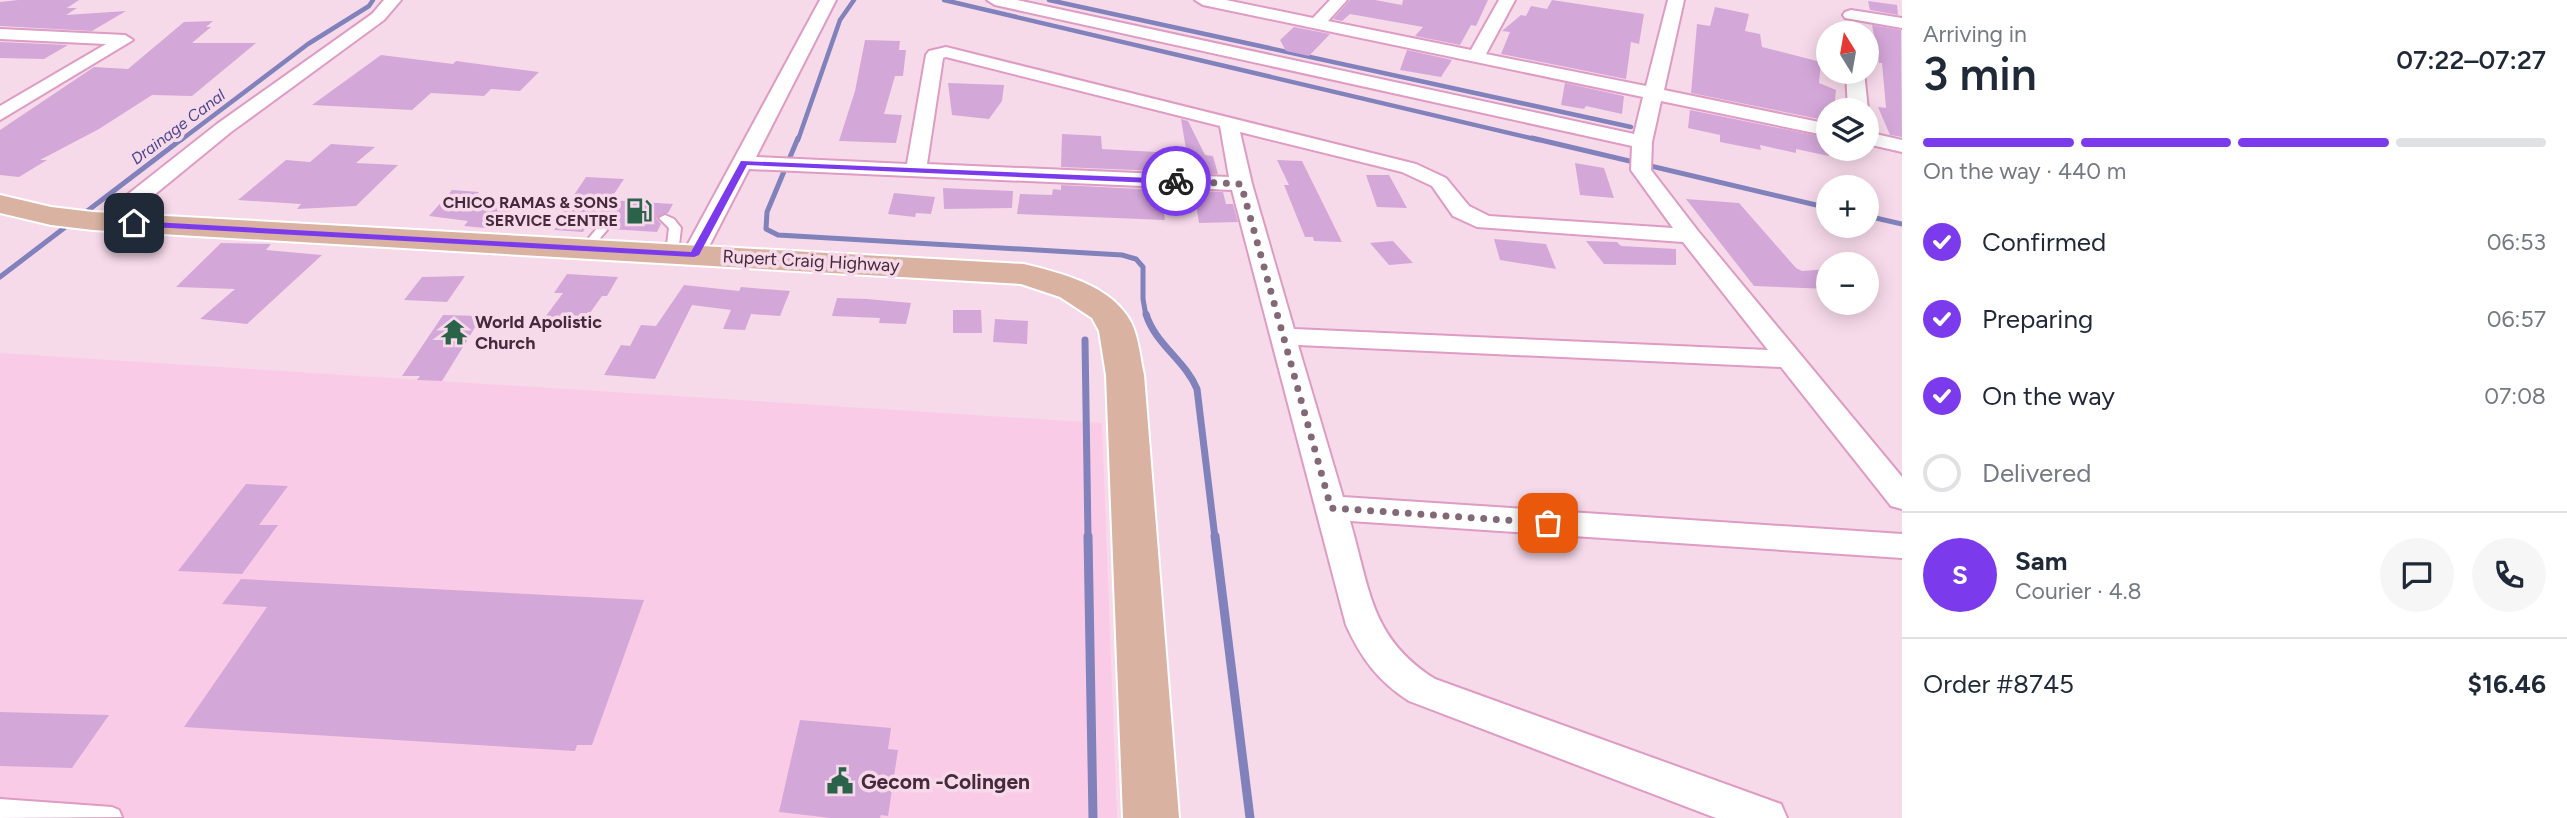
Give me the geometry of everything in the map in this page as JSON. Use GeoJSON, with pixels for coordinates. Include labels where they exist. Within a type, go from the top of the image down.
{"type":"FeatureCollection","features":[{"type":"Feature","properties":{"kind":"main road","name":"Rupert Craig Highway"},"geometry":{"type":"LineString","coordinates":[[0,204],[51,216],[100,221],[594,238],[683,254],[1024,274],[1072,290],[1095,305],[1113,322],[1125,375],[1151,818]]}},
{"type":"Feature","properties":{"kind":"street"},"geometry":{"type":"LineString","coordinates":[[100,221],[378,17],[393,0]]}},
{"type":"Feature","properties":{"kind":"street"},"geometry":{"type":"LineString","coordinates":[[683,254],[744,163],[828,0]]}},
{"type":"Feature","properties":{"kind":"street"},"geometry":{"type":"LineString","coordinates":[[995,0],[1642,142]]}},
{"type":"Feature","properties":{"kind":"street"},"geometry":{"type":"LineString","coordinates":[[1208,0],[1816,127]]}},
{"type":"Feature","properties":{"kind":"street"},"geometry":{"type":"LineString","coordinates":[[1317,23],[1339,0]]}},
{"type":"Feature","properties":{"kind":"street"},"geometry":{"type":"LineString","coordinates":[[1476,56],[1507,0]]}},
{"type":"Feature","properties":{"kind":"street"},"geometry":{"type":"LineString","coordinates":[[1676,0],[1642,142],[1641,170],[1690,236],[1902,498]]}},
{"type":"Feature","properties":{"kind":"street"},"geometry":{"type":"LineString","coordinates":[[1850,7],[1902,23]]}},
{"type":"Feature","properties":{"kind":"street"},"geometry":{"type":"LineString","coordinates":[[0,34],[125,40],[0,114]]}},
{"type":"Feature","properties":{"kind":"street"},"geometry":{"type":"LineString","coordinates":[[916,170],[935,55],[938,52],[946,52],[1426,174],[1438,182],[1461,211],[1485,222],[1690,236]]}},
{"type":"Feature","properties":{"kind":"street"},"geometry":{"type":"LineString","coordinates":[[1229,125],[1241,184],[1283,336],[1363,625],[1374,649],[1395,673],[1422,690],[1767,818]]}},
{"type":"Feature","properties":{"kind":"street"},"geometry":{"type":"LineString","coordinates":[[1879,141],[1902,146]]}},
{"type":"Feature","properties":{"kind":"street"},"geometry":{"type":"LineString","coordinates":[[744,163],[1241,184]]}},
{"type":"Feature","properties":{"kind":"street"},"geometry":{"type":"LineString","coordinates":[[1283,336],[1790,359]]}},
{"type":"Feature","properties":{"kind":"street"},"geometry":{"type":"LineString","coordinates":[[1331,508],[1902,546]]}},
{"type":"Feature","properties":{"kind":"lane"},"geometry":{"type":"LineString","coordinates":[[665,218],[673,222],[683,254]]}},
{"type":"Feature","properties":{"kind":"lane"},"geometry":{"type":"LineString","coordinates":[[0,809],[112,817]]}},
{"type":"Feature","properties":{"kind":"shaded area"},"geometry":{"type":"Polygon","coordinates":[[[0,353],[1102,423],[1117,818],[0,818],[0,353]]]}},
{"type":"Feature","properties":{"kind":"building"},"geometry":{"type":"Polygon","coordinates":[[[79,0],[67,8],[77,8],[66,15],[126,11],[92,31],[0,26],[0,2],[79,0]]]}},
{"type":"Feature","properties":{"kind":"building"},"geometry":{"type":"Polygon","coordinates":[[[1350,0],[1375,0],[1402,5],[1403,0],[1488,0],[1476,26],[1471,25],[1460,45],[1415,36],[1423,27],[1350,14],[1342,21],[1333,19],[1350,0]]]}},
{"type":"Feature","properties":{"kind":"building"},"geometry":{"type":"Polygon","coordinates":[[[1552,0],[1644,14],[1639,44],[1631,42],[1626,79],[1501,54],[1510,32],[1502,31],[1521,15],[1526,16],[1531,6],[1547,9],[1552,0]]]}},
{"type":"Feature","properties":{"kind":"building"},"geometry":{"type":"Polygon","coordinates":[[[1868,1],[1897,5],[1898,15],[1870,10],[1868,1]]]}},
{"type":"Feature","properties":{"kind":"building"},"geometry":{"type":"Polygon","coordinates":[[[1715,7],[1749,14],[1745,31],[1760,34],[1762,47],[1816,61],[1816,84],[1836,90],[1835,98],[1816,98],[1816,118],[1691,93],[1697,24],[1710,26],[1715,7]]]}},
{"type":"Feature","properties":{"kind":"building"},"geometry":{"type":"Polygon","coordinates":[[[213,21],[206,27],[211,27],[192,43],[256,43],[192,96],[152,95],[99,129],[40,160],[47,160],[19,177],[0,175],[0,130],[94,67],[128,69],[184,22],[213,21]]]}},
{"type":"Feature","properties":{"kind":"building"},"geometry":{"type":"Polygon","coordinates":[[[1880,26],[1901,30],[1902,137],[1890,135],[1879,109],[1879,107],[1886,108],[1880,26]]]}},
{"type":"Feature","properties":{"kind":"building"},"geometry":{"type":"Polygon","coordinates":[[[1294,27],[1330,34],[1309,56],[1286,51],[1280,40],[1294,27]]]}},
{"type":"Feature","properties":{"kind":"building"},"geometry":{"type":"Polygon","coordinates":[[[865,40],[900,41],[899,50],[906,50],[903,76],[895,76],[884,114],[902,115],[896,143],[839,141],[855,91],[865,40]]]}},
{"type":"Feature","properties":{"kind":"building"},"geometry":{"type":"Polygon","coordinates":[[[0,42],[68,45],[44,59],[0,58],[0,42]]]}},
{"type":"Feature","properties":{"kind":"building"},"geometry":{"type":"Polygon","coordinates":[[[1407,50],[1452,60],[1441,77],[1400,70],[1407,50]]]}},
{"type":"Feature","properties":{"kind":"building"},"geometry":{"type":"Polygon","coordinates":[[[381,55],[539,72],[520,91],[491,89],[484,96],[431,93],[412,110],[312,105],[381,55]]]}},
{"type":"Feature","properties":{"kind":"building"},"geometry":{"type":"Polygon","coordinates":[[[948,83],[1004,85],[1002,101],[989,119],[952,115],[948,83]]]}},
{"type":"Feature","properties":{"kind":"building"},"geometry":{"type":"Polygon","coordinates":[[[1565,83],[1624,96],[1622,114],[1586,106],[1584,109],[1561,105],[1565,83]]]}},
{"type":"Feature","properties":{"kind":"building"},"geometry":{"type":"Polygon","coordinates":[[[1690,110],[1816,135],[1816,153],[1796,149],[1796,153],[1760,145],[1761,150],[1720,142],[1720,135],[1688,128],[1690,110]]]}},
{"type":"Feature","properties":{"kind":"building"},"geometry":{"type":"Polygon","coordinates":[[[1181,119],[1188,121],[1205,155],[1213,156],[1218,174],[1190,173],[1181,119]]]}},
{"type":"Feature","properties":{"kind":"building"},"geometry":{"type":"Polygon","coordinates":[[[1062,134],[1101,136],[1102,149],[1156,152],[1159,171],[1061,167],[1062,134]]]}},
{"type":"Feature","properties":{"kind":"building"},"geometry":{"type":"Polygon","coordinates":[[[331,144],[375,147],[356,163],[398,165],[356,206],[297,209],[301,204],[238,200],[286,160],[310,162],[331,144]]]}},
{"type":"Feature","properties":{"kind":"building"},"geometry":{"type":"Polygon","coordinates":[[[1277,160],[1302,161],[1342,242],[1314,241],[1313,237],[1305,237],[1284,185],[1289,185],[1277,160]]]}},
{"type":"Feature","properties":{"kind":"building"},"geometry":{"type":"Polygon","coordinates":[[[1575,163],[1604,168],[1614,198],[1580,195],[1575,163]]]}},
{"type":"Feature","properties":{"kind":"building"},"geometry":{"type":"Polygon","coordinates":[[[1366,175],[1389,175],[1407,208],[1377,207],[1366,175]]]}},
{"type":"Feature","properties":{"kind":"building"},"geometry":{"type":"Polygon","coordinates":[[[586,177],[624,179],[610,200],[673,204],[668,213],[656,218],[661,224],[657,232],[610,229],[609,224],[604,222],[594,228],[586,227],[583,232],[554,230],[560,222],[556,222],[586,177]]]}},
{"type":"Feature","properties":{"kind":"building"},"geometry":{"type":"Polygon","coordinates":[[[1061,185],[1161,190],[1165,220],[1017,214],[1020,194],[1052,195],[1053,189],[1061,190],[1061,185]]]}},
{"type":"Feature","properties":{"kind":"building"},"geometry":{"type":"Polygon","coordinates":[[[943,188],[1013,191],[1012,208],[944,209],[943,188]]]}},
{"type":"Feature","properties":{"kind":"building"},"geometry":{"type":"Polygon","coordinates":[[[452,190],[479,192],[476,195],[489,198],[521,200],[495,229],[464,226],[468,221],[429,216],[452,190]]]}},
{"type":"Feature","properties":{"kind":"building"},"geometry":{"type":"Polygon","coordinates":[[[1194,191],[1223,192],[1226,204],[1233,204],[1238,222],[1199,223],[1194,191]]]}},
{"type":"Feature","properties":{"kind":"building"},"geometry":{"type":"Polygon","coordinates":[[[894,193],[935,197],[931,214],[916,213],[915,217],[888,214],[894,193]]]}},
{"type":"Feature","properties":{"kind":"building"},"geometry":{"type":"Polygon","coordinates":[[[1686,199],[1739,203],[1796,268],[1802,271],[1816,270],[1816,288],[1754,286],[1686,199]]]}},
{"type":"Feature","properties":{"kind":"building"},"geometry":{"type":"Polygon","coordinates":[[[1494,239],[1546,244],[1556,269],[1500,260],[1494,239]]]}},
{"type":"Feature","properties":{"kind":"building"},"geometry":{"type":"Polygon","coordinates":[[[1393,241],[1413,263],[1389,265],[1370,243],[1393,241]]]}},
{"type":"Feature","properties":{"kind":"building"},"geometry":{"type":"Polygon","coordinates":[[[1586,241],[1676,249],[1676,265],[1604,264],[1586,241]]]}},
{"type":"Feature","properties":{"kind":"building"},"geometry":{"type":"Polygon","coordinates":[[[221,243],[271,244],[266,250],[322,255],[247,324],[200,319],[235,289],[176,287],[221,243]]]}},
{"type":"Feature","properties":{"kind":"building"},"geometry":{"type":"Polygon","coordinates":[[[567,274],[618,277],[607,296],[602,296],[582,324],[543,320],[563,293],[554,293],[567,274]]]}},
{"type":"Feature","properties":{"kind":"building"},"geometry":{"type":"Polygon","coordinates":[[[465,276],[447,302],[404,300],[422,277],[465,276]]]}},
{"type":"Feature","properties":{"kind":"building"},"geometry":{"type":"Polygon","coordinates":[[[684,285],[739,291],[741,287],[790,291],[780,316],[751,314],[745,330],[723,329],[731,310],[692,305],[655,379],[604,375],[621,345],[630,346],[641,325],[656,326],[684,285]]]}},
{"type":"Feature","properties":{"kind":"building"},"geometry":{"type":"Polygon","coordinates":[[[837,298],[911,303],[906,324],[879,323],[880,318],[832,316],[837,298]]]}},
{"type":"Feature","properties":{"kind":"building"},"geometry":{"type":"Polygon","coordinates":[[[953,310],[981,310],[982,333],[953,333],[953,310]]]}},
{"type":"Feature","properties":{"kind":"building"},"geometry":{"type":"Polygon","coordinates":[[[443,315],[482,316],[442,381],[417,380],[420,376],[402,376],[443,315]]]}},
{"type":"Feature","properties":{"kind":"building"},"geometry":{"type":"Polygon","coordinates":[[[995,319],[1028,321],[1027,344],[993,342],[995,319]]]}},
{"type":"Feature","properties":{"kind":"building"},"geometry":{"type":"Polygon","coordinates":[[[246,484],[288,486],[259,525],[278,525],[242,574],[178,571],[246,484]]]}},
{"type":"Feature","properties":{"kind":"building"},"geometry":{"type":"Polygon","coordinates":[[[241,579],[644,600],[592,745],[577,745],[575,751],[184,727],[267,607],[222,604],[241,579]]]}},
{"type":"Feature","properties":{"kind":"building"},"geometry":{"type":"Polygon","coordinates":[[[0,712],[109,715],[72,768],[0,766],[0,712]]]}},
{"type":"Feature","properties":{"kind":"building","name":"Gecom -Colingen"},"geometry":{"type":"Polygon","coordinates":[[[800,720],[891,728],[888,749],[898,750],[888,816],[831,818],[779,812],[800,720]]]}},
{"type":"Feature","properties":{"kind":"waterway","name":"Drainage Canal"},"geometry":{"type":"LineString","coordinates":[[181,140],[308,44],[369,6],[373,0]]}},
{"type":"Feature","properties":{"kind":"waterway"},"geometry":{"type":"LineString","coordinates":[[798,140],[840,20],[854,0]]}},
{"type":"Feature","properties":{"kind":"waterway"},"geometry":{"type":"LineString","coordinates":[[944,0],[1539,140]]}},
{"type":"Feature","properties":{"kind":"waterway"},"geometry":{"type":"LineString","coordinates":[[1049,0],[1631,127]]}},
{"type":"Feature","properties":{"kind":"waterway","name":"Drainage Canal"},"geometry":{"type":"LineString","coordinates":[[82,215],[183,138]]}},
{"type":"Feature","properties":{"kind":"waterway"},"geometry":{"type":"LineString","coordinates":[[798,138],[767,212],[766,229],[778,235],[1122,255],[1136,259],[1143,267],[1146,316]]}},
{"type":"Feature","properties":{"kind":"waterway"},"geometry":{"type":"LineString","coordinates":[[1532,138],[1816,205]]}},
{"type":"Feature","properties":{"kind":"waterway"},"geometry":{"type":"LineString","coordinates":[[1879,219],[1902,224]]}},
{"type":"Feature","properties":{"kind":"waterway","name":"Drainage Canal"},"geometry":{"type":"LineString","coordinates":[[0,277],[72,222]]}},
{"type":"Feature","properties":{"kind":"waterway"},"geometry":{"type":"LineString","coordinates":[[1146,314],[1156,334],[1185,369],[1197,389],[1215,538]]}},
{"type":"Feature","properties":{"kind":"waterway"},"geometry":{"type":"LineString","coordinates":[[1085,340],[1088,538]]}},
{"type":"Feature","properties":{"kind":"waterway"},"geometry":{"type":"LineString","coordinates":[[1088,536],[1093,818]]}},
{"type":"Feature","properties":{"kind":"waterway"},"geometry":{"type":"LineString","coordinates":[[1215,536],[1250,818]]}},
{"type":"Feature","properties":{"kind":"way so far"},"geometry":{"type":"LineString","coordinates":[[1176,181],[1241,184],[1331,508],[1548,523]]}},
{"type":"Feature","properties":{"kind":"place","name":"CHICO RAMAS & SONS SERVICE CENTRE"},"geometry":{"type":"Point","coordinates":[639,211]}},
{"type":"Feature","properties":{"kind":"place","name":"World Apolistic Church"},"geometry":{"type":"Point","coordinates":[454,332]}},
{"type":"Feature","properties":{"kind":"place","name":"Gecom -Colingen"},"geometry":{"type":"Point","coordinates":[840,781]}},
{"type":"Feature","properties":{"kind":"route"},"geometry":{"type":"LineString","coordinates":[[134,223],[694,255],[744,163],[1176,181]]}}]}
